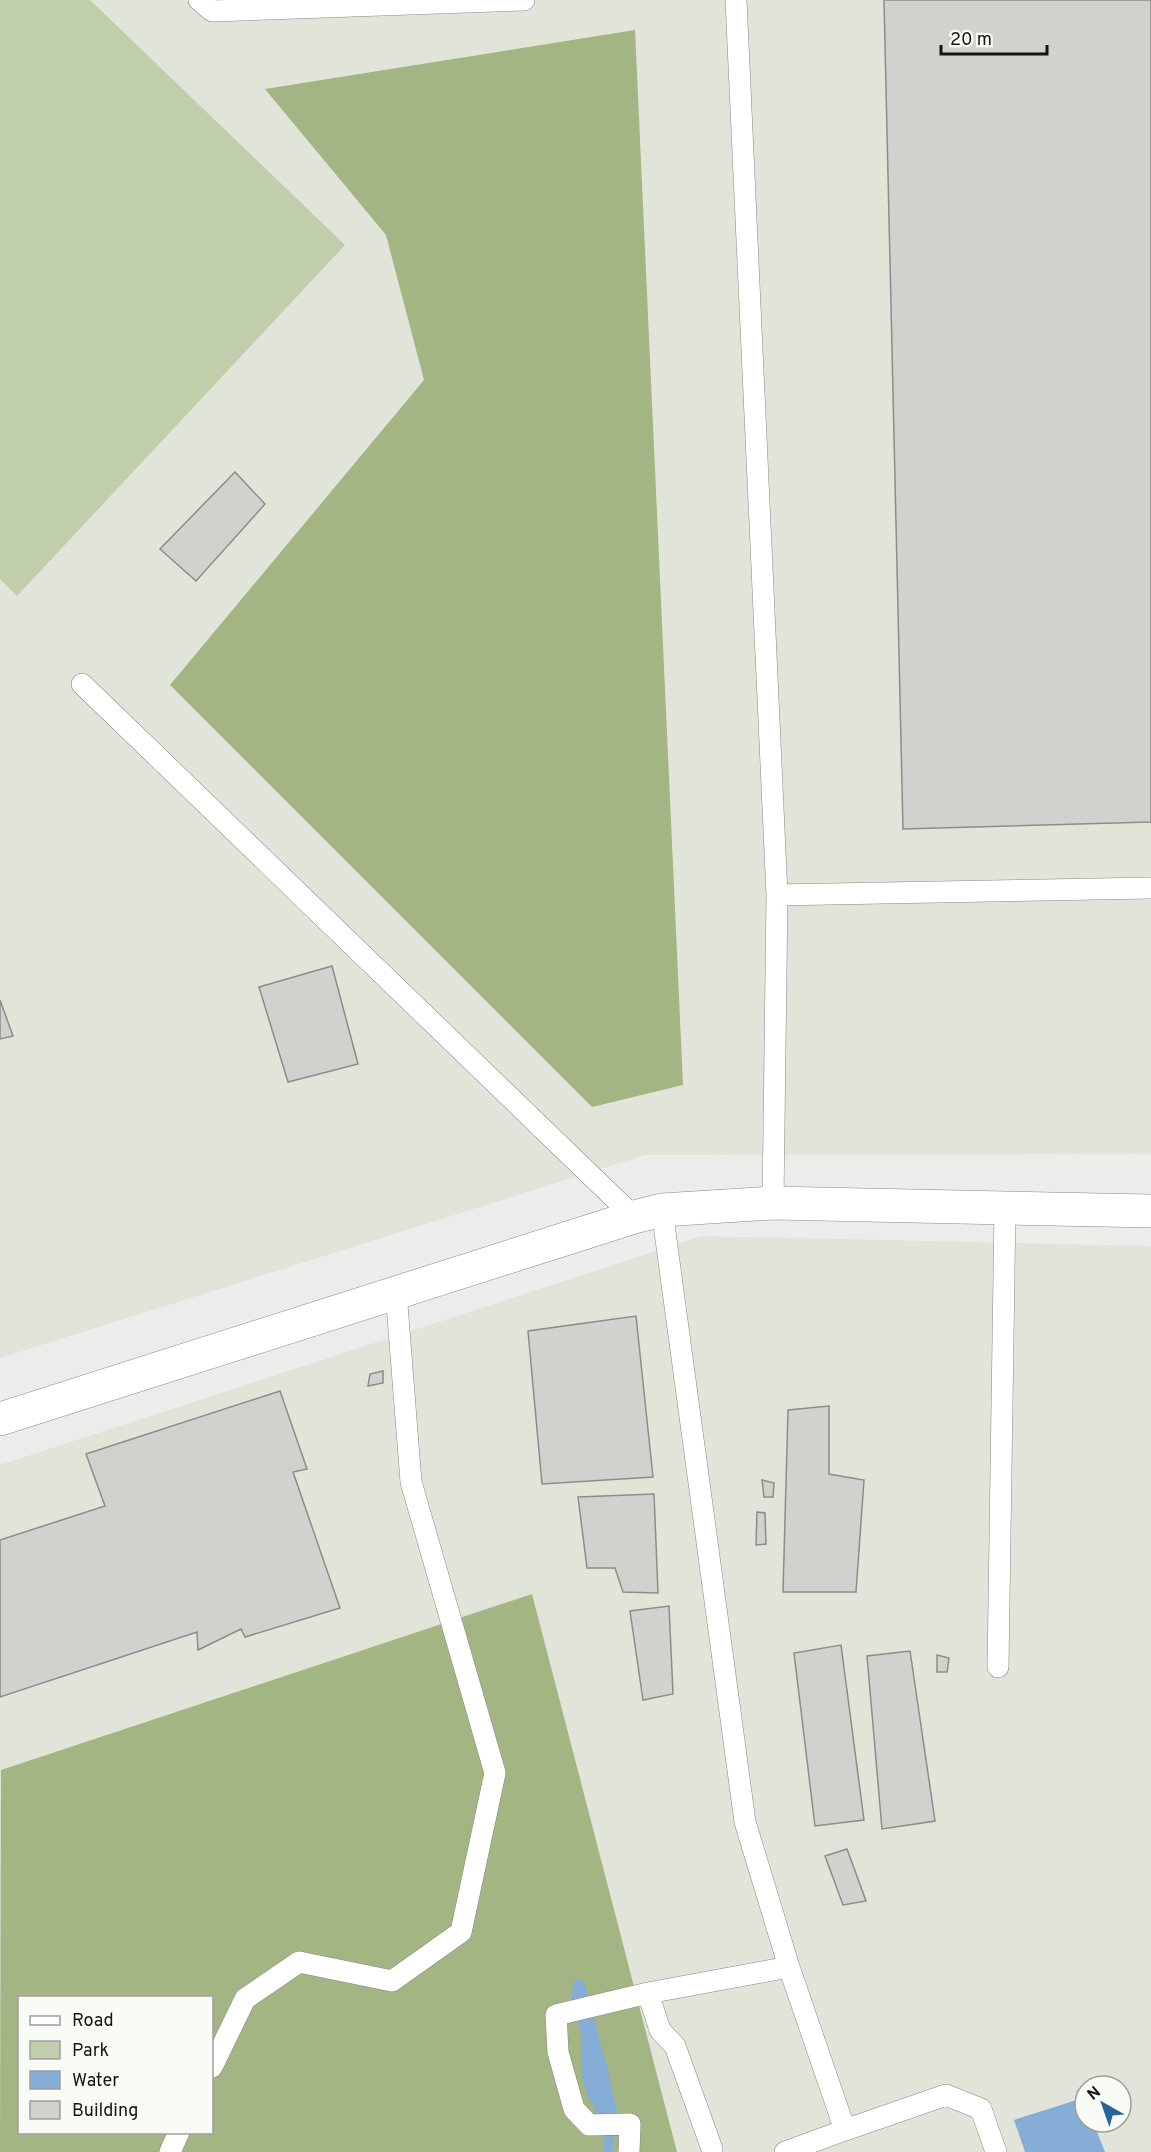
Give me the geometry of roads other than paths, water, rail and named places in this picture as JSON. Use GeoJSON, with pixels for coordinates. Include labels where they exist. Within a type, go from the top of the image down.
{"type":"FeatureCollection","features":[{"type":"Feature","properties":{"kind":"street"},"geometry":{"type":"LineString","coordinates":[[0,1419],[648,1213],[773,1203],[1151,1211]]}},
{"type":"Feature","properties":{"kind":"lane"},"geometry":{"type":"LineString","coordinates":[[199,0],[212,11],[524,0]]}},
{"type":"Feature","properties":{"kind":"lane"},"geometry":{"type":"LineString","coordinates":[[736,0],[777,895],[773,1203]]}},
{"type":"Feature","properties":{"kind":"lane"},"geometry":{"type":"LineString","coordinates":[[82,684],[648,1213],[745,1822],[789,1967],[845,2130]]}},
{"type":"Feature","properties":{"kind":"lane"},"geometry":{"type":"LineString","coordinates":[[777,895],[1151,888]]}},
{"type":"Feature","properties":{"kind":"lane"},"geometry":{"type":"LineString","coordinates":[[998,1667],[1005,1208]]}},
{"type":"Feature","properties":{"kind":"lane"},"geometry":{"type":"LineString","coordinates":[[213,2065],[245,1999],[299,1962],[392,1981],[461,1932],[495,1773],[411,1482],[396,1292]]}},
{"type":"Feature","properties":{"kind":"lane"},"geometry":{"type":"LineString","coordinates":[[629,2152],[630,2124],[589,2126],[574,2109],[558,2052],[556,2015],[648,1993],[789,1967]]}},
{"type":"Feature","properties":{"kind":"lane"},"geometry":{"type":"LineString","coordinates":[[648,1993],[660,2030],[675,2046],[712,2149]]}},
{"type":"Feature","properties":{"kind":"lane"},"geometry":{"type":"LineString","coordinates":[[785,2152],[946,2095],[981,2109],[996,2152]]}},
{"type":"Feature","properties":{"kind":"lane"},"geometry":{"type":"LineString","coordinates":[[170,2152],[179,2134]]}},
{"type":"Feature","properties":{"kind":"water"},"geometry":{"type":"Polygon","coordinates":[[[583,1979],[619,2118],[600,2120],[586,2092],[581,2074],[581,2035],[571,1995],[574,1981],[583,1979]]]}},
{"type":"Feature","properties":{"kind":"water"},"geometry":{"type":"Polygon","coordinates":[[[1073,2101],[1073,2134],[1098,2134],[1105,2152],[1025,2152],[1014,2120],[1073,2101]]]}},
{"type":"Feature","properties":{"kind":"waterway"},"geometry":{"type":"LineString","coordinates":[[608,2152],[610,2129]]}}]}
